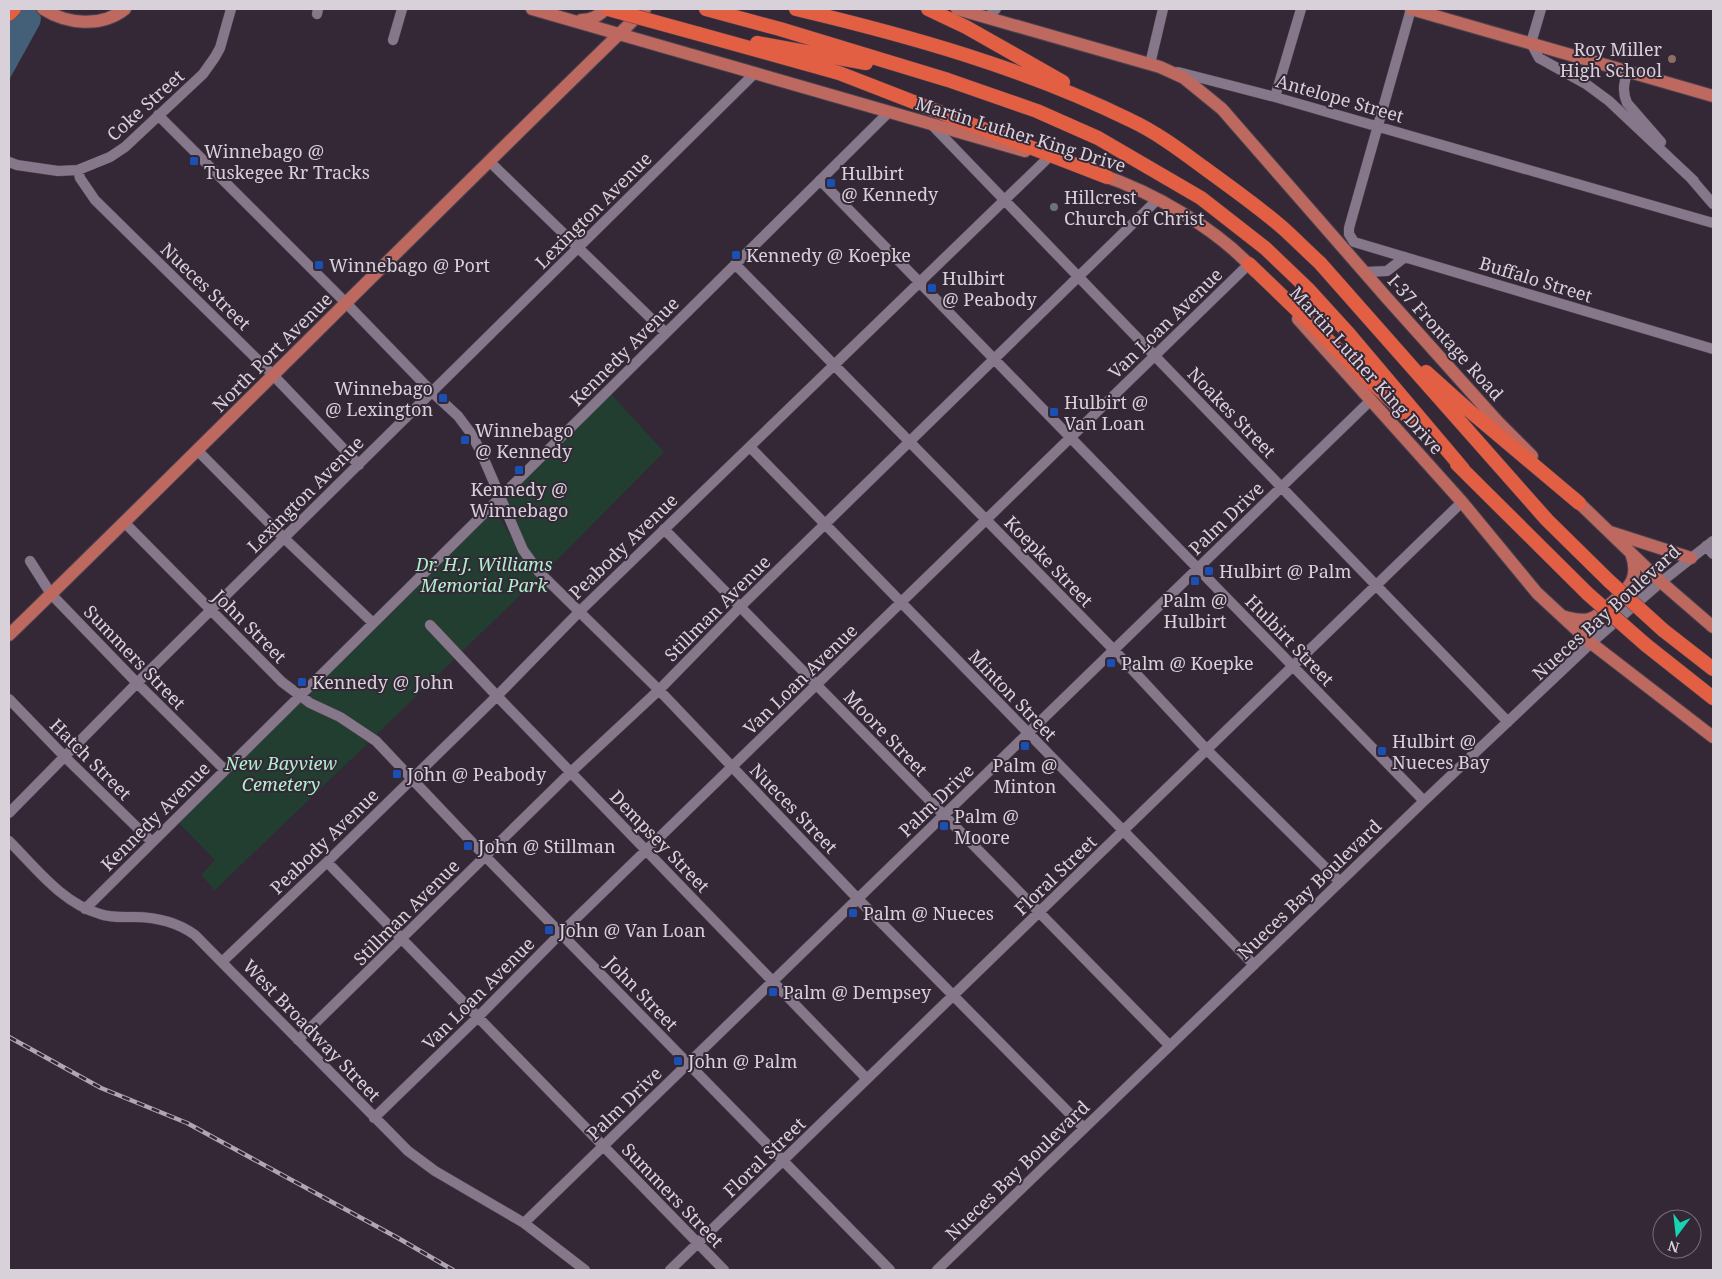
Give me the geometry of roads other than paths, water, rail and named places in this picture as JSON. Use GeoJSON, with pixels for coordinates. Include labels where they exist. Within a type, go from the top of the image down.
{"type":"FeatureCollection","features":[{"type":"Feature","properties":{"kind":"highway"},"geometry":{"type":"LineString","coordinates":[[9,14],[14,9]]}},
{"type":"Feature","properties":{"kind":"highway"},"geometry":{"type":"LineString","coordinates":[[607,9],[839,73],[1107,177]]}},
{"type":"Feature","properties":{"kind":"highway"},"geometry":{"type":"LineString","coordinates":[[707,9],[851,50],[948,80],[1037,111],[1098,138],[1201,198],[1265,248],[1308,289],[1349,334],[1463,469]]}},
{"type":"Feature","properties":{"kind":"highway"},"geometry":{"type":"LineString","coordinates":[[796,9],[871,27],[977,58],[1017,72],[1131,120]]}},
{"type":"Feature","properties":{"kind":"highway"},"geometry":{"type":"LineString","coordinates":[[820,9],[871,27]]}},
{"type":"Feature","properties":{"kind":"highway"},"geometry":{"type":"LineString","coordinates":[[928,9],[966,27],[1131,120],[1175,147],[1284,229],[1320,263],[1547,520],[1609,582],[1663,630],[1713,670]]}},
{"type":"Feature","properties":{"kind":"highway"},"geometry":{"type":"LineString","coordinates":[[699,34],[743,40],[918,72]]}},
{"type":"Feature","properties":{"kind":"highway"},"geometry":{"type":"LineString","coordinates":[[1249,264],[1463,469],[1588,594],[1646,645],[1713,698]]}},
{"type":"Feature","properties":{"kind":"highway"},"geometry":{"type":"LineString","coordinates":[[1346,292],[1432,378],[1579,503]]}},
{"type":"Feature","properties":{"kind":"main road"},"geometry":{"type":"LineString","coordinates":[[43,9],[67,20],[80,22],[107,18],[125,9]]}},
{"type":"Feature","properties":{"kind":"main road","name":"Martin Luther King Drive"},"geometry":{"type":"LineString","coordinates":[[532,9],[1049,157],[1107,177],[1158,199],[1215,236],[1249,264],[1462,502],[1537,594],[1591,644]]}},
{"type":"Feature","properties":{"kind":"main road"},"geometry":{"type":"LineString","coordinates":[[568,18],[592,19],[607,9]]}},
{"type":"Feature","properties":{"kind":"main road","name":"North Port Avenue"},"geometry":{"type":"LineString","coordinates":[[9,635],[125,523],[273,374],[645,9]]}},
{"type":"Feature","properties":{"kind":"main road","name":"Antelope Street"},"geometry":{"type":"LineString","coordinates":[[956,9],[991,13],[1155,66]]}},
{"type":"Feature","properties":{"kind":"main road"},"geometry":{"type":"LineString","coordinates":[[1411,9],[1713,96]]}},
{"type":"Feature","properties":{"kind":"main road","name":"I-37 Frontage Road"},"geometry":{"type":"LineString","coordinates":[[1155,66],[1184,78],[1222,109],[1498,422],[1660,582],[1713,627]]}},
{"type":"Feature","properties":{"kind":"main road"},"geometry":{"type":"LineString","coordinates":[[1608,531],[1691,558]]}},
{"type":"Feature","properties":{"kind":"main road"},"geometry":{"type":"LineString","coordinates":[[1562,616],[1577,620],[1593,618],[1628,589],[1633,580],[1635,570],[1631,553]]}},
{"type":"Feature","properties":{"kind":"main road"},"geometry":{"type":"LineString","coordinates":[[1591,644],[1713,737]]}},
{"type":"Feature","properties":{"kind":"street","name":"Coke Street"},"geometry":{"type":"LineString","coordinates":[[9,162],[16,165],[58,171],[78,170],[110,157],[125,147],[203,74],[220,48],[231,9]]}},
{"type":"Feature","properties":{"kind":"street"},"geometry":{"type":"LineString","coordinates":[[394,40],[402,9]]}},
{"type":"Feature","properties":{"kind":"street"},"geometry":{"type":"LineString","coordinates":[[1155,66],[1163,9]]}},
{"type":"Feature","properties":{"kind":"street"},"geometry":{"type":"LineString","coordinates":[[1275,97],[1301,9]]}},
{"type":"Feature","properties":{"kind":"street"},"geometry":{"type":"LineString","coordinates":[[1377,127],[1411,9]]}},
{"type":"Feature","properties":{"kind":"street"},"geometry":{"type":"LineString","coordinates":[[1541,9],[1531,44],[1540,58],[1586,84],[1611,103],[1694,181]]}},
{"type":"Feature","properties":{"kind":"street","name":"Antelope Street"},"geometry":{"type":"LineString","coordinates":[[1155,66],[1275,97],[1713,223]]}},
{"type":"Feature","properties":{"kind":"street"},"geometry":{"type":"LineString","coordinates":[[1627,72],[1623,87],[1623,95],[1627,103],[1713,204]]}},
{"type":"Feature","properties":{"kind":"street","name":"Lexington Avenue"},"geometry":{"type":"LineString","coordinates":[[9,813],[137,683],[754,74]]}},
{"type":"Feature","properties":{"kind":"street"},"geometry":{"type":"LineString","coordinates":[[1611,103],[1623,87]]}},
{"type":"Feature","properties":{"kind":"street"},"geometry":{"type":"LineString","coordinates":[[1611,103],[1627,103]]}},
{"type":"Feature","properties":{"kind":"street","name":"Kennedy Avenue"},"geometry":{"type":"LineString","coordinates":[[85,909],[889,112]]}},
{"type":"Feature","properties":{"kind":"street","name":"Nueces Street"},"geometry":{"type":"LineString","coordinates":[[158,115],[458,416],[470,432],[501,497],[511,526],[523,550],[540,572],[659,690],[858,899],[1084,1128]]}},
{"type":"Feature","properties":{"kind":"street","name":"Noakes Street"},"geometry":{"type":"LineString","coordinates":[[932,125],[1508,722]]}},
{"type":"Feature","properties":{"kind":"street","name":"Buffalo Street"},"geometry":{"type":"LineString","coordinates":[[1377,127],[1349,228],[1354,242],[1713,349]]}},
{"type":"Feature","properties":{"kind":"street","name":"Peabody Avenue"},"geometry":{"type":"LineString","coordinates":[[223,961],[497,696],[664,529],[1049,157]]}},
{"type":"Feature","properties":{"kind":"street"},"geometry":{"type":"LineString","coordinates":[[489,161],[666,333]]}},
{"type":"Feature","properties":{"kind":"street","name":"Nueces Street"},"geometry":{"type":"LineString","coordinates":[[78,170],[80,178],[95,200],[273,374],[359,464]]}},
{"type":"Feature","properties":{"kind":"street","name":"Hulbirt Street"},"geometry":{"type":"LineString","coordinates":[[820,180],[1424,801]]}},
{"type":"Feature","properties":{"kind":"street","name":"Stillman Avenue"},"geometry":{"type":"LineString","coordinates":[[298,1040],[571,772],[659,690],[740,607],[1158,199]]}},
{"type":"Feature","properties":{"kind":"street"},"geometry":{"type":"LineString","coordinates":[[1365,272],[1387,271],[1405,257]]}},
{"type":"Feature","properties":{"kind":"street","name":"Koepke Street"},"geometry":{"type":"LineString","coordinates":[[735,264],[833,366],[1114,650],[1207,750],[1339,881]]}},
{"type":"Feature","properties":{"kind":"street","name":"Van Loan Avenue"},"geometry":{"type":"LineString","coordinates":[[374,1118],[1249,264]]}},
{"type":"Feature","properties":{"kind":"street"},"geometry":{"type":"LineString","coordinates":[[1386,297],[1384,286],[1387,271]]}},
{"type":"Feature","properties":{"kind":"street","name":"Palm Drive"},"geometry":{"type":"LineString","coordinates":[[524,1224],[1370,400]]}},
{"type":"Feature","properties":{"kind":"street","name":"Minton Street"},"geometry":{"type":"LineString","coordinates":[[750,447],[1254,965]]}},
{"type":"Feature","properties":{"kind":"street"},"geometry":{"type":"LineString","coordinates":[[197,450],[284,538],[373,623]]}},
{"type":"Feature","properties":{"kind":"street","name":"Floral Street"},"geometry":{"type":"LineString","coordinates":[[670,1270],[1462,502]]}},
{"type":"Feature","properties":{"kind":"street","name":"John Street"},"geometry":{"type":"LineString","coordinates":[[125,523],[282,682],[299,696],[340,717],[376,741],[485,856],[890,1270]]}},
{"type":"Feature","properties":{"kind":"street","name":"Moore Street"},"geometry":{"type":"LineString","coordinates":[[664,529],[1169,1044]]}},
{"type":"Feature","properties":{"kind":"street"},"geometry":{"type":"LineString","coordinates":[[1710,543],[1713,554]]}},
{"type":"Feature","properties":{"kind":"street","name":"Nueces Bay Boulevard"},"geometry":{"type":"LineString","coordinates":[[936,1270],[1339,881],[1591,644],[1660,582],[1710,543]]}},
{"type":"Feature","properties":{"kind":"street","name":"Summers Street"},"geometry":{"type":"LineString","coordinates":[[30,561],[51,594],[224,770]]}},
{"type":"Feature","properties":{"kind":"street","name":"Dempsey Street"},"geometry":{"type":"LineString","coordinates":[[430,625],[868,1079]]}},
{"type":"Feature","properties":{"kind":"street","name":"Hatch Street"},"geometry":{"type":"LineString","coordinates":[[9,699],[152,842]]}},
{"type":"Feature","properties":{"kind":"street","name":"West Broadway Street"},"geometry":{"type":"LineString","coordinates":[[9,841],[64,896],[85,909],[101,915],[115,917],[166,920],[185,928],[195,935],[223,961],[408,1151],[434,1170],[524,1224],[585,1270]]}},
{"type":"Feature","properties":{"kind":"street","name":"Summers Street"},"geometry":{"type":"LineString","coordinates":[[327,862],[724,1270]]}},
{"type":"Feature","properties":{"kind":"water"},"geometry":{"type":"Polygon","coordinates":[[[9,9],[43,9],[39,12],[40,24],[9,80],[9,9]]]}},
{"type":"Feature","properties":{"kind":"railway"},"geometry":{"type":"LineString","coordinates":[[9,1037],[101,1088],[187,1123],[453,1270]]}},
{"type":"Feature","properties":{"kind":"place","name":"Roy Miller High School"},"geometry":{"type":"Point","coordinates":[1672,59]}},
{"type":"Feature","properties":{"kind":"place","name":"Winnebago @ Tuskegee Rr Tracks"},"geometry":{"type":"Point","coordinates":[194,161]}},
{"type":"Feature","properties":{"kind":"place","name":"Hulbirt @ Kennedy"},"geometry":{"type":"Point","coordinates":[831,183]}},
{"type":"Feature","properties":{"kind":"place","name":"Hillcrest Church of Christ"},"geometry":{"type":"Point","coordinates":[1054,207]}},
{"type":"Feature","properties":{"kind":"place","name":"Kennedy @ Koepke"},"geometry":{"type":"Point","coordinates":[736,255]}},
{"type":"Feature","properties":{"kind":"place","name":"Winnebago @ Port"},"geometry":{"type":"Point","coordinates":[319,265]}},
{"type":"Feature","properties":{"kind":"place","name":"Hulbirt @ Peabody"},"geometry":{"type":"Point","coordinates":[932,288]}},
{"type":"Feature","properties":{"kind":"place","name":"Winnebago @ Lexington"},"geometry":{"type":"Point","coordinates":[443,398]}},
{"type":"Feature","properties":{"kind":"place","name":"Hulbirt @ Van Loan"},"geometry":{"type":"Point","coordinates":[1054,412]}},
{"type":"Feature","properties":{"kind":"place","name":"Winnebago @ Kennedy"},"geometry":{"type":"Point","coordinates":[465,440]}},
{"type":"Feature","properties":{"kind":"place","name":"Kennedy @ Winnebago"},"geometry":{"type":"Point","coordinates":[519,470]}},
{"type":"Feature","properties":{"kind":"place","name":"Hulbirt @ Palm"},"geometry":{"type":"Point","coordinates":[1209,571]}},
{"type":"Feature","properties":{"kind":"place","name":"Palm @ Hulbirt"},"geometry":{"type":"Point","coordinates":[1195,581]}},
{"type":"Feature","properties":{"kind":"place","name":"Palm @ Koepke"},"geometry":{"type":"Point","coordinates":[1111,663]}},
{"type":"Feature","properties":{"kind":"place","name":"Kennedy @ John"},"geometry":{"type":"Point","coordinates":[302,682]}},
{"type":"Feature","properties":{"kind":"place","name":"Palm @ Minton"},"geometry":{"type":"Point","coordinates":[1025,746]}},
{"type":"Feature","properties":{"kind":"place","name":"Hulbirt @ Nueces Bay"},"geometry":{"type":"Point","coordinates":[1382,751]}},
{"type":"Feature","properties":{"kind":"place","name":"John @ Peabody"},"geometry":{"type":"Point","coordinates":[397,774]}},
{"type":"Feature","properties":{"kind":"place","name":"Palm @ Moore"},"geometry":{"type":"Point","coordinates":[944,826]}},
{"type":"Feature","properties":{"kind":"place","name":"John @ Stillman"},"geometry":{"type":"Point","coordinates":[468,846]}},
{"type":"Feature","properties":{"kind":"place","name":"Palm @ Nueces"},"geometry":{"type":"Point","coordinates":[853,913]}},
{"type":"Feature","properties":{"kind":"place","name":"John @ Van Loan"},"geometry":{"type":"Point","coordinates":[549,930]}},
{"type":"Feature","properties":{"kind":"place","name":"Palm @ Dempsey"},"geometry":{"type":"Point","coordinates":[773,992]}},
{"type":"Feature","properties":{"kind":"place","name":"John @ Palm"},"geometry":{"type":"Point","coordinates":[678,1061]}},
{"type":"Feature","properties":{"kind":"park label","name":"Dr. H.J. Williams Memorial Park"},"geometry":{"type":"Point","coordinates":[484,574]}},
{"type":"Feature","properties":{"kind":"park label","name":"New Bayview Cemetery"},"geometry":{"type":"Point","coordinates":[281,773]}}]}
